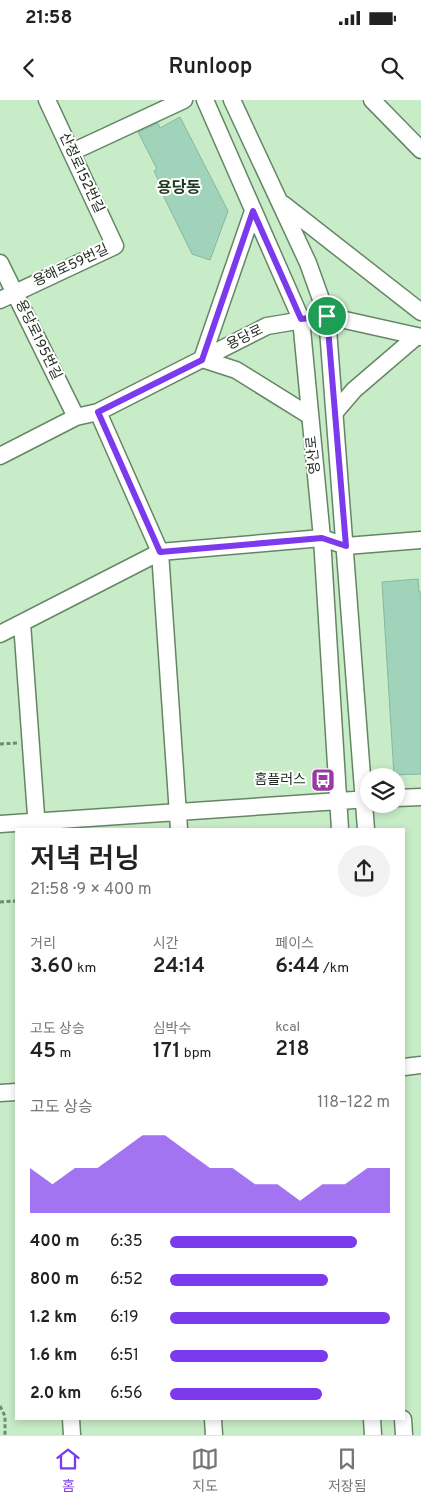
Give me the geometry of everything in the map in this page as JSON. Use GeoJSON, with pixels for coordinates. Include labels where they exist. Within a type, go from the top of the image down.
{"type":"FeatureCollection","features":[{"type":"Feature","properties":{"kind":"street","name":"산정로152번길"},"geometry":{"type":"LineString","coordinates":[[47,100],[115,246]]}},
{"type":"Feature","properties":{"kind":"street"},"geometry":{"type":"LineString","coordinates":[[72,152],[184,100]]}},
{"type":"Feature","properties":{"kind":"street","name":"영산로"},"geometry":{"type":"LineString","coordinates":[[205,100],[301,319],[322,538],[340,828]]}},
{"type":"Feature","properties":{"kind":"street","name":"영산로"},"geometry":{"type":"LineString","coordinates":[[232,100],[308,263],[327,316],[364,768]]}},
{"type":"Feature","properties":{"kind":"street"},"geometry":{"type":"LineString","coordinates":[[372,100],[421,150]]}},
{"type":"Feature","properties":{"kind":"street"},"geometry":{"type":"LineString","coordinates":[[280,202],[421,312]]}},
{"type":"Feature","properties":{"kind":"street"},"geometry":{"type":"LineString","coordinates":[[253,211],[202,360],[236,370],[310,416]]}},
{"type":"Feature","properties":{"kind":"street","name":"용해로59번길"},"geometry":{"type":"LineString","coordinates":[[7,296],[115,246]]}},
{"type":"Feature","properties":{"kind":"street","name":"용당로195번길"},"geometry":{"type":"LineString","coordinates":[[0,263],[7,296],[76,417]]}},
{"type":"Feature","properties":{"kind":"street","name":"용당로"},"geometry":{"type":"LineString","coordinates":[[0,456],[76,417],[98,412],[267,326],[327,316],[419,336]]}},
{"type":"Feature","properties":{"kind":"street"},"geometry":{"type":"LineString","coordinates":[[336,411],[354,390],[419,336]]}},
{"type":"Feature","properties":{"kind":"street"},"geometry":{"type":"LineString","coordinates":[[98,412],[160,552],[179,828]]}},
{"type":"Feature","properties":{"kind":"street"},"geometry":{"type":"LineString","coordinates":[[0,634],[160,552],[322,538],[346,546],[421,540]]}},
{"type":"Feature","properties":{"kind":"street"},"geometry":{"type":"LineString","coordinates":[[22,623],[37,825]]}},
{"type":"Feature","properties":{"kind":"street"},"geometry":{"type":"LineString","coordinates":[[405,798],[421,797]]}},
{"type":"Feature","properties":{"kind":"street"},"geometry":{"type":"LineString","coordinates":[[0,824],[37,825],[178,812],[360,800]]}},
{"type":"Feature","properties":{"kind":"street","name":"영산로"},"geometry":{"type":"LineString","coordinates":[[366,828],[367,813]]}},
{"type":"Feature","properties":{"kind":"street"},"geometry":{"type":"LineString","coordinates":[[405,1067],[421,1065]]}},
{"type":"Feature","properties":{"kind":"street"},"geometry":{"type":"LineString","coordinates":[[0,1093],[15,1092]]}},
{"type":"Feature","properties":{"kind":"street"},"geometry":{"type":"LineString","coordinates":[[71,1420],[72,1435]]}},
{"type":"Feature","properties":{"kind":"street"},"geometry":{"type":"LineString","coordinates":[[213,1420],[214,1435]]}},
{"type":"Feature","properties":{"kind":"street"},"geometry":{"type":"LineString","coordinates":[[372,1420],[372,1435]]}},
{"type":"Feature","properties":{"kind":"street"},"geometry":{"type":"LineString","coordinates":[[403,1420],[404,1435]]}},
{"type":"Feature","properties":{"kind":"path"},"geometry":{"type":"LineString","coordinates":[[0,902],[15,902]]}},
{"type":"Feature","properties":{"kind":"path"},"geometry":{"type":"LineString","coordinates":[[0,1406],[5,1416],[5,1435]]}},
{"type":"Feature","properties":{"kind":"building"},"geometry":{"type":"Polygon","coordinates":[[[180,117],[228,211],[210,260],[192,254],[162,193],[164,192],[154,171],[157,169],[138,132],[158,123],[160,128],[180,117]]]}},
{"type":"Feature","properties":{"kind":"building"},"geometry":{"type":"Polygon","coordinates":[[[418,579],[419,592],[421,592],[421,774],[405,775],[405,768],[394,768],[382,582],[418,579]]]}},
{"type":"Feature","properties":{"kind":"place","name":"홈플러스"},"geometry":{"type":"Point","coordinates":[323,780]}},
{"type":"Feature","properties":{"kind":"district","name":"용당동"},"geometry":{"type":"Point","coordinates":[179,189]}},
{"type":"Feature","properties":{"kind":"route"},"geometry":{"type":"LineString","coordinates":[[253,211],[301,319],[327,316],[346,546],[322,538],[160,552],[98,412],[202,360],[253,211]]}}]}
